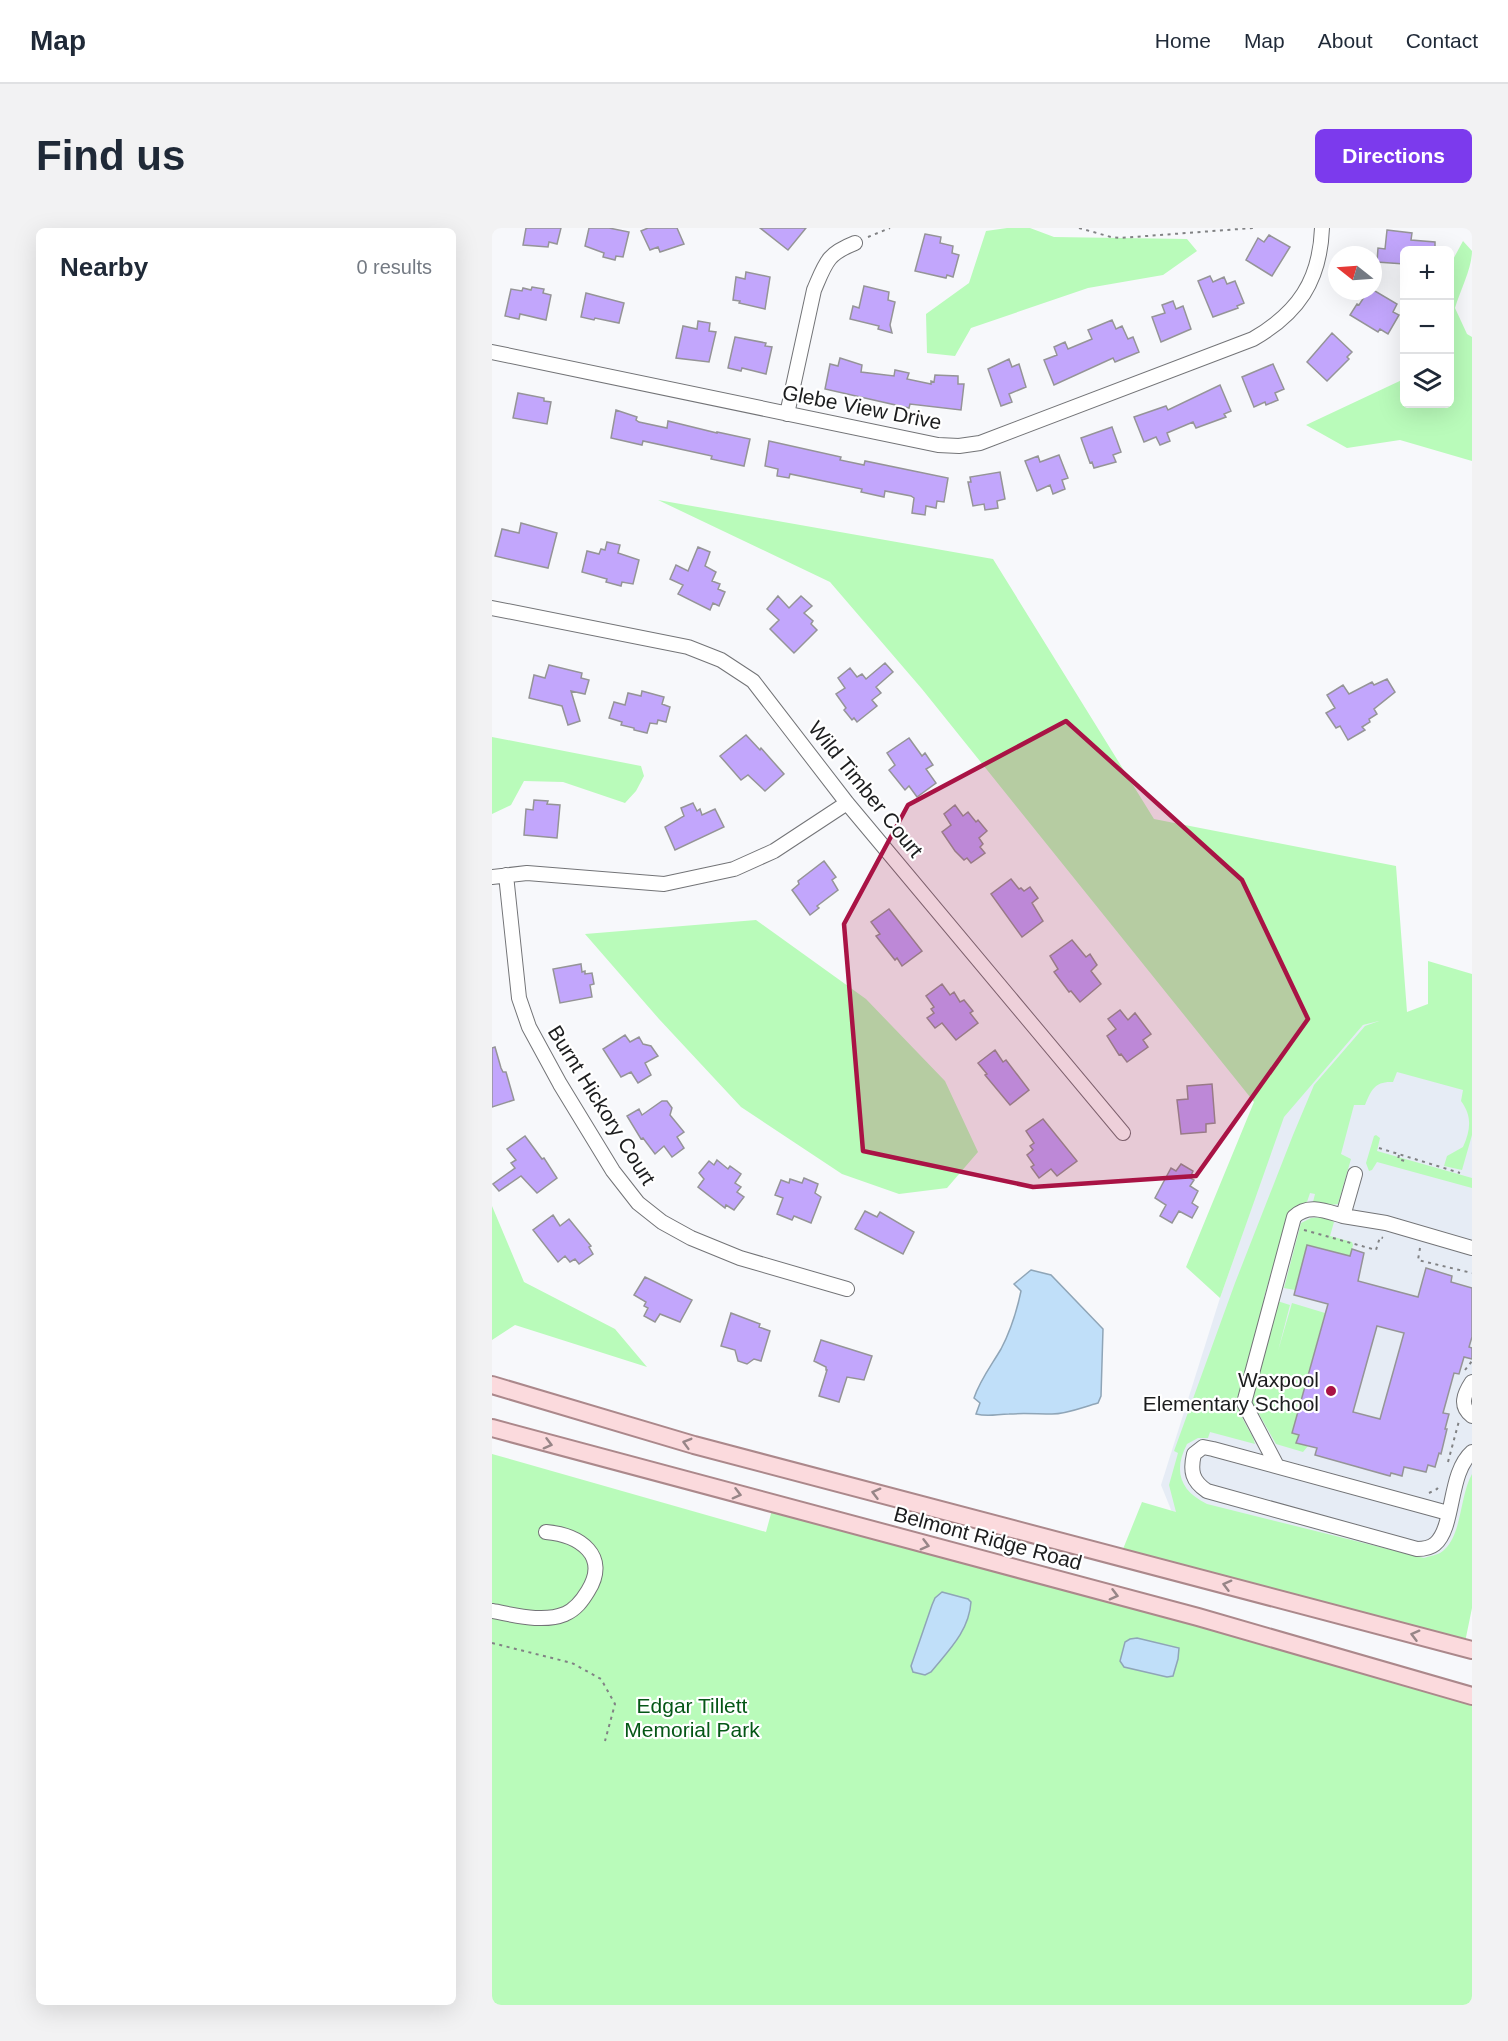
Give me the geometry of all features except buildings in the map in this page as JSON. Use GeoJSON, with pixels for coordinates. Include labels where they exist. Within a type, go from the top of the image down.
{"type":"FeatureCollection","features":[{"type":"Feature","properties":{"kind":"main road","name":"Belmont Ridge Road"},"geometry":{"type":"LineString","coordinates":[[492,1385],[694,1445],[1472,1650]]}},
{"type":"Feature","properties":{"kind":"main road","name":"Belmont Ridge Road"},"geometry":{"type":"LineString","coordinates":[[492,1428],[1471,1692]]}},
{"type":"Feature","properties":{"kind":"street","name":"Glebe View Drive"},"geometry":{"type":"LineString","coordinates":[[492,352],[938,445],[959,446],[980,443],[1253,339],[1272,328],[1299,302],[1311,282],[1322,246],[1322,228]]}},
{"type":"Feature","properties":{"kind":"street"},"geometry":{"type":"LineString","coordinates":[[787,414],[814,290],[822,270],[834,252],[855,243]]}},
{"type":"Feature","properties":{"kind":"street","name":"Wild Timber Court"},"geometry":{"type":"LineString","coordinates":[[492,608],[688,647],[721,660],[753,681],[847,803],[1122,1132]]}},
{"type":"Feature","properties":{"kind":"street"},"geometry":{"type":"LineString","coordinates":[[499,876],[527,873],[664,884],[734,869],[774,850],[847,803]]}},
{"type":"Feature","properties":{"kind":"street","name":"Burnt Hickory Court"},"geometry":{"type":"LineString","coordinates":[[499,876],[519,998],[529,1027],[613,1172],[638,1203],[662,1222],[691,1238],[740,1258],[847,1289]]}},
{"type":"Feature","properties":{"kind":"street"},"geometry":{"type":"LineString","coordinates":[[1343,1216],[1355,1174]]}},
{"type":"Feature","properties":{"kind":"street"},"geometry":{"type":"LineString","coordinates":[[1277,1466],[1244,1403],[1294,1216],[1300,1210],[1309,1208],[1386,1222],[1472,1248]]}},
{"type":"Feature","properties":{"kind":"street"},"geometry":{"type":"LineString","coordinates":[[1465,1418],[1463,1398],[1472,1382]]}},
{"type":"Feature","properties":{"kind":"street"},"geometry":{"type":"LineString","coordinates":[[1448,1513],[1203,1448],[1194,1454],[1193,1476],[1198,1485],[1207,1491],[1417,1550],[1433,1546],[1442,1536],[1460,1468],[1472,1452]]}},
{"type":"Feature","properties":{"kind":"street"},"geometry":{"type":"LineString","coordinates":[[492,1611],[547,1618],[564,1614],[578,1606],[595,1580],[595,1562],[591,1552],[583,1544],[567,1536],[546,1532]]}},
{"type":"Feature","properties":{"kind":"path"},"geometry":{"type":"LineString","coordinates":[[855,243],[890,228]]}},
{"type":"Feature","properties":{"kind":"path"},"geometry":{"type":"LineString","coordinates":[[1079,228],[1120,238],[1253,228]]}},
{"type":"Feature","properties":{"kind":"path"},"geometry":{"type":"LineString","coordinates":[[1379,1148],[1460,1173]]}},
{"type":"Feature","properties":{"kind":"path"},"geometry":{"type":"LineString","coordinates":[[1400,1154],[1398,1158],[1406,1161]]}},
{"type":"Feature","properties":{"kind":"path"},"geometry":{"type":"LineString","coordinates":[[1291,1226],[1376,1250],[1380,1237],[1391,1240]]}},
{"type":"Feature","properties":{"kind":"path"},"geometry":{"type":"LineString","coordinates":[[1411,1246],[1421,1249],[1418,1260],[1472,1273]]}},
{"type":"Feature","properties":{"kind":"path"},"geometry":{"type":"LineString","coordinates":[[1447,1467],[1465,1418]]}},
{"type":"Feature","properties":{"kind":"path"},"geometry":{"type":"LineString","coordinates":[[1421,1493],[1437,1489],[1443,1478]]}},
{"type":"Feature","properties":{"kind":"path"},"geometry":{"type":"LineString","coordinates":[[492,1643],[572,1663],[601,1679],[615,1704],[605,1741]]}},
{"type":"Feature","properties":{"kind":"highlighted area"},"geometry":{"type":"Polygon","coordinates":[[[1066,721],[1242,880],[1308,1019],[1196,1176],[1033,1187],[863,1151],[844,924],[908,805],[1066,721]]]}},
{"type":"Feature","properties":{"kind":"shaded area","name":"Waxpool Elementary School"},"geometry":{"type":"Polygon","coordinates":[[[1472,1009],[1472,1588],[1178,1527],[1161,1485],[1220,1298],[1283,1117],[1363,1025],[1407,1013],[1472,1009]]]}},
{"type":"Feature","properties":{"kind":"green space"},"geometry":{"type":"Polygon","coordinates":[[[1030,228],[1054,237],[1187,239],[1197,251],[1163,275],[1088,288],[971,328],[955,356],[927,353],[926,314],[969,283],[986,231],[1030,228]]]}},
{"type":"Feature","properties":{"kind":"green space"},"geometry":{"type":"Polygon","coordinates":[[[1463,241],[1472,251],[1468,272],[1455,308],[1467,334],[1472,337],[1472,461],[1400,440],[1347,448],[1306,425],[1400,381],[1400,408],[1454,408],[1454,258],[1463,241]]]}},
{"type":"Feature","properties":{"kind":"green space"},"geometry":{"type":"Polygon","coordinates":[[[658,500],[993,559],[1154,819],[1396,866],[1407,1012],[1428,1004],[1428,961],[1472,974],[1472,1135],[1462,1170],[1444,1166],[1447,1156],[1463,1147],[1468,1134],[1469,1117],[1461,1101],[1463,1090],[1397,1072],[1393,1082],[1382,1083],[1374,1088],[1365,1105],[1354,1105],[1341,1154],[1351,1159],[1338,1204],[1313,1202],[1315,1194],[1310,1193],[1307,1202],[1294,1209],[1287,1219],[1264,1297],[1290,1305],[1278,1351],[1292,1303],[1325,1313],[1292,1433],[1299,1435],[1297,1443],[1308,1446],[1303,1452],[1276,1444],[1259,1414],[1239,1407],[1255,1444],[1210,1432],[1208,1438],[1198,1438],[1187,1444],[1180,1463],[1185,1486],[1198,1499],[1207,1504],[1424,1558],[1440,1553],[1451,1542],[1472,1474],[1472,1608],[1464,1647],[1121,1554],[1142,1502],[1176,1512],[1169,1485],[1178,1453],[1174,1451],[1235,1283],[1293,1135],[1314,1085],[1365,1026],[1379,1021],[1363,1025],[1284,1117],[1220,1298],[1186,1267],[1254,1102],[922,689],[830,582],[658,500]]]}},
{"type":"Feature","properties":{"kind":"green space"},"geometry":{"type":"Polygon","coordinates":[[[492,737],[641,766],[644,776],[636,791],[625,803],[563,782],[524,781],[511,805],[492,814],[492,737]]]}},
{"type":"Feature","properties":{"kind":"green space"},"geometry":{"type":"Polygon","coordinates":[[[756,920],[866,999],[945,1081],[978,1152],[947,1188],[899,1194],[842,1174],[741,1107],[659,1019],[585,934],[756,920]]]}},
{"type":"Feature","properties":{"kind":"green space"},"geometry":{"type":"Polygon","coordinates":[[[1376,1135],[1380,1138],[1377,1151],[1472,1178],[1472,1188],[1377,1162],[1369,1171],[1366,1163],[1376,1135]]]}},
{"type":"Feature","properties":{"kind":"green space"},"geometry":{"type":"Polygon","coordinates":[[[492,1206],[524,1282],[615,1329],[647,1367],[515,1325],[492,1340],[492,1206]]]}},
{"type":"Feature","properties":{"kind":"green space"},"geometry":{"type":"Polygon","coordinates":[[[1330,1216],[1329,1219],[1334,1222],[1330,1236],[1352,1242],[1350,1256],[1308,1245],[1295,1290],[1284,1288],[1301,1223],[1311,1218],[1330,1216]]]}},
{"type":"Feature","properties":{"kind":"green space","name":"Edgar Tillett Memorial Park"},"geometry":{"type":"Polygon","coordinates":[[[492,1454],[766,1532],[775,1499],[1472,1686],[1472,2005],[492,2005],[492,1454]]]}},
{"type":"Feature","properties":{"kind":"water"},"geometry":{"type":"Polygon","coordinates":[[[1031,1270],[1051,1275],[1103,1329],[1101,1396],[1098,1403],[1058,1414],[976,1414],[980,1403],[974,1398],[976,1391],[1001,1349],[1015,1313],[1021,1291],[1014,1284],[1031,1270]]]}},
{"type":"Feature","properties":{"kind":"water"},"geometry":{"type":"Polygon","coordinates":[[[942,1592],[968,1599],[971,1602],[966,1622],[957,1640],[931,1672],[925,1675],[913,1672],[911,1666],[932,1605],[935,1598],[942,1592]]]}},
{"type":"Feature","properties":{"kind":"water"},"geometry":{"type":"Polygon","coordinates":[[[1137,1638],[1179,1648],[1173,1676],[1167,1677],[1124,1667],[1120,1661],[1125,1642],[1137,1638]]]}},
{"type":"Feature","properties":{"kind":"place","name":"Waxpool Elementary School"},"geometry":{"type":"Point","coordinates":[1331,1391]}}]}
